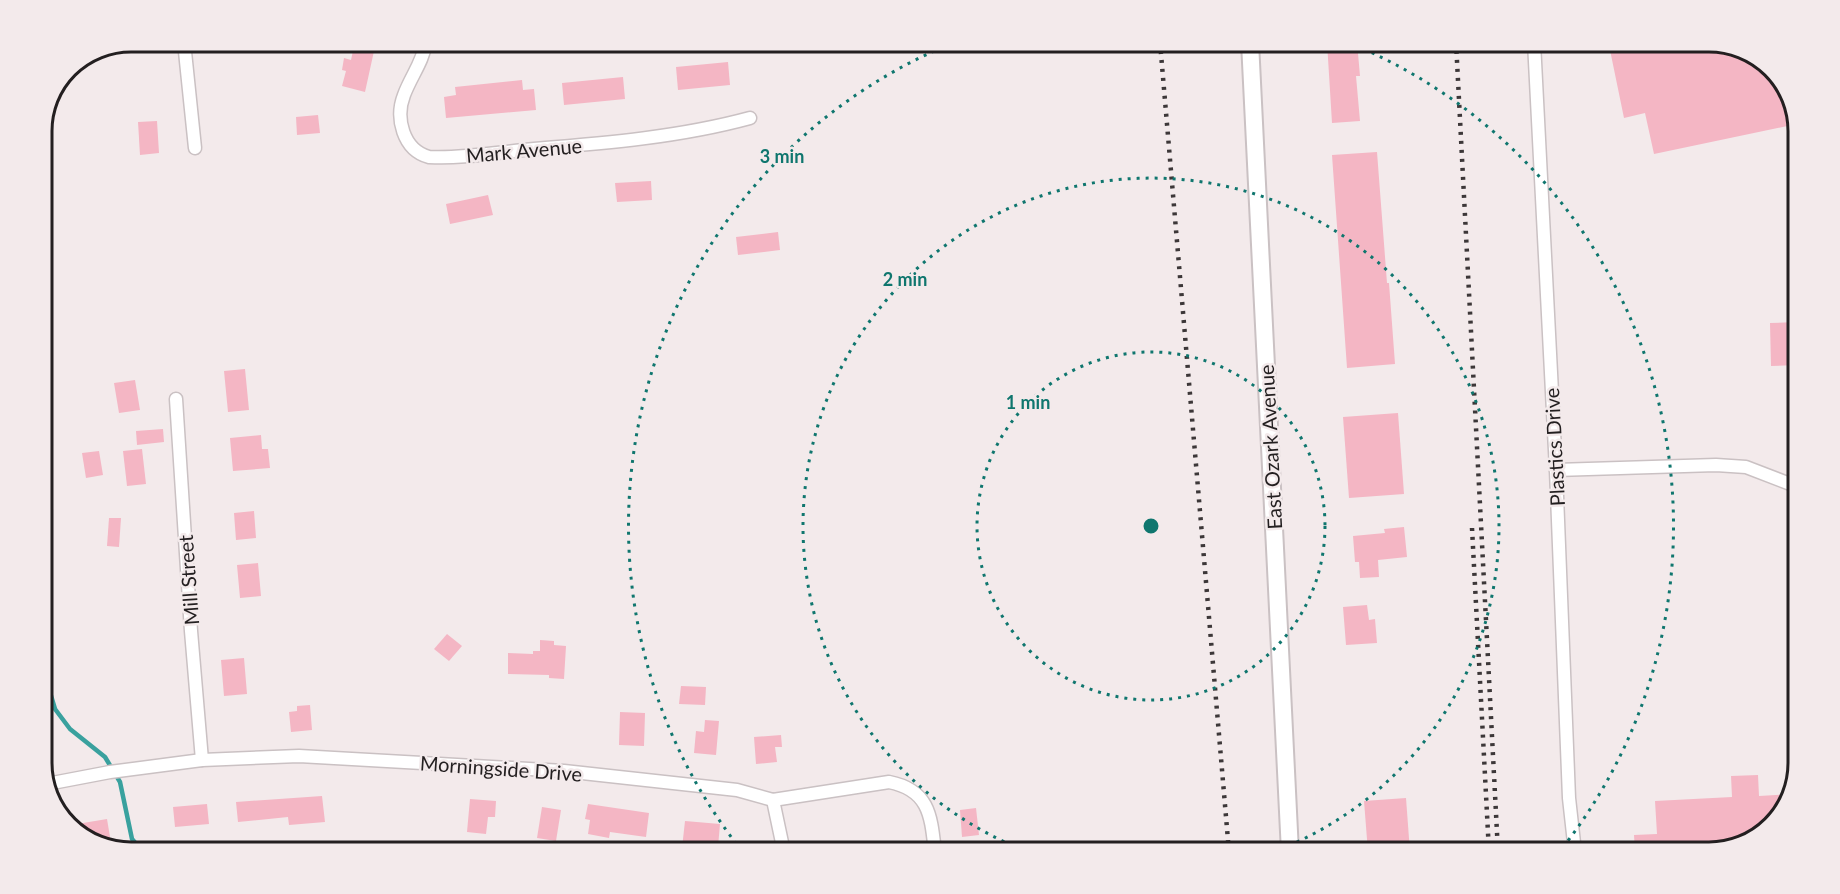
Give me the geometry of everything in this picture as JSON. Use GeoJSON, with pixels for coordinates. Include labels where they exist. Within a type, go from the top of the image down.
{"type":"FeatureCollection","features":[{"type":"Feature","properties":{"kind":"main road","name":"East Ozark Avenue"},"geometry":{"type":"LineString","coordinates":[[1250,52],[1290,842]]}},
{"type":"Feature","properties":{"kind":"street"},"geometry":{"type":"LineString","coordinates":[[185,52],[195,148]]}},
{"type":"Feature","properties":{"kind":"street","name":"Mark Avenue"},"geometry":{"type":"LineString","coordinates":[[423,52],[400,108],[404,134],[413,150],[429,157],[656,137],[712,128],[750,118]]}},
{"type":"Feature","properties":{"kind":"street","name":"Plastics Drive"},"geometry":{"type":"LineString","coordinates":[[1535,52],[1556,470],[1569,798],[1574,842]]}},
{"type":"Feature","properties":{"kind":"street","name":"Mill Street"},"geometry":{"type":"LineString","coordinates":[[176,399],[201,760]]}},
{"type":"Feature","properties":{"kind":"street"},"geometry":{"type":"LineString","coordinates":[[1556,470],[1716,465],[1746,467],[1788,483]]}},
{"type":"Feature","properties":{"kind":"street","name":"Morningside Drive"},"geometry":{"type":"LineString","coordinates":[[55,782],[110,772],[201,760],[299,756],[506,767],[725,788],[773,800],[889,782],[912,790],[922,800],[929,811],[934,842]]}},
{"type":"Feature","properties":{"kind":"street"},"geometry":{"type":"LineString","coordinates":[[773,800],[782,842]]}},
{"type":"Feature","properties":{"kind":"building"},"geometry":{"type":"Polygon","coordinates":[[[353,52],[374,52],[365,92],[342,86],[346,71],[342,70],[344,58],[351,60],[353,52]]]}},
{"type":"Feature","properties":{"kind":"building"},"geometry":{"type":"Polygon","coordinates":[[[1328,52],[1358,52],[1360,76],[1356,76],[1360,121],[1332,123],[1328,52]]]}},
{"type":"Feature","properties":{"kind":"building"},"geometry":{"type":"Polygon","coordinates":[[[1610,52],[1709,52],[1739,59],[1757,69],[1777,92],[1786,116],[1787,126],[1654,154],[1645,113],[1624,118],[1610,52]]]}},
{"type":"Feature","properties":{"kind":"building"},"geometry":{"type":"Polygon","coordinates":[[[728,62],[730,85],[678,90],[676,67],[728,62]]]}},
{"type":"Feature","properties":{"kind":"building"},"geometry":{"type":"Polygon","coordinates":[[[623,77],[625,99],[564,105],[562,83],[623,77]]]}},
{"type":"Feature","properties":{"kind":"building"},"geometry":{"type":"Polygon","coordinates":[[[522,80],[523,90],[534,89],[536,110],[446,118],[444,97],[456,95],[455,87],[522,80]]]}},
{"type":"Feature","properties":{"kind":"building"},"geometry":{"type":"Polygon","coordinates":[[[318,115],[320,133],[297,135],[296,117],[318,115]]]}},
{"type":"Feature","properties":{"kind":"building"},"geometry":{"type":"Polygon","coordinates":[[[157,121],[159,153],[140,155],[138,122],[157,121]]]}},
{"type":"Feature","properties":{"kind":"building"},"geometry":{"type":"Polygon","coordinates":[[[1377,152],[1395,364],[1347,368],[1332,155],[1377,152]]]}},
{"type":"Feature","properties":{"kind":"building"},"geometry":{"type":"Polygon","coordinates":[[[651,181],[652,200],[617,202],[615,183],[651,181]]]}},
{"type":"Feature","properties":{"kind":"building"},"geometry":{"type":"Polygon","coordinates":[[[488,195],[493,215],[450,224],[446,204],[488,195]]]}},
{"type":"Feature","properties":{"kind":"building"},"geometry":{"type":"Polygon","coordinates":[[[778,232],[780,250],[738,255],[736,237],[778,232]]]}},
{"type":"Feature","properties":{"kind":"building"},"geometry":{"type":"Polygon","coordinates":[[[1787,322],[1787,365],[1771,366],[1770,323],[1787,322]]]}},
{"type":"Feature","properties":{"kind":"building"},"geometry":{"type":"Polygon","coordinates":[[[245,369],[249,410],[228,412],[224,371],[245,369]]]}},
{"type":"Feature","properties":{"kind":"building"},"geometry":{"type":"Polygon","coordinates":[[[135,380],[140,410],[119,413],[114,383],[135,380]]]}},
{"type":"Feature","properties":{"kind":"building"},"geometry":{"type":"Polygon","coordinates":[[[1398,413],[1404,494],[1349,498],[1343,417],[1398,413]]]}},
{"type":"Feature","properties":{"kind":"building"},"geometry":{"type":"Polygon","coordinates":[[[163,429],[164,442],[137,445],[136,431],[163,429]]]}},
{"type":"Feature","properties":{"kind":"building"},"geometry":{"type":"Polygon","coordinates":[[[261,435],[262,449],[268,449],[270,468],[233,471],[230,438],[261,435]]]}},
{"type":"Feature","properties":{"kind":"building"},"geometry":{"type":"Polygon","coordinates":[[[142,449],[146,484],[127,486],[123,451],[142,449]]]}},
{"type":"Feature","properties":{"kind":"building"},"geometry":{"type":"Polygon","coordinates":[[[99,451],[103,475],[86,478],[82,453],[99,451]]]}},
{"type":"Feature","properties":{"kind":"building"},"geometry":{"type":"Polygon","coordinates":[[[254,511],[256,538],[236,540],[234,513],[254,511]]]}},
{"type":"Feature","properties":{"kind":"building"},"geometry":{"type":"Polygon","coordinates":[[[109,518],[121,518],[119,547],[107,546],[109,518]]]}},
{"type":"Feature","properties":{"kind":"building"},"geometry":{"type":"Polygon","coordinates":[[[1404,527],[1407,557],[1378,560],[1379,577],[1360,578],[1359,562],[1355,562],[1353,536],[1385,533],[1384,529],[1404,527]]]}},
{"type":"Feature","properties":{"kind":"building"},"geometry":{"type":"Polygon","coordinates":[[[258,563],[261,596],[240,598],[237,565],[258,563]]]}},
{"type":"Feature","properties":{"kind":"building"},"geometry":{"type":"Polygon","coordinates":[[[1367,605],[1369,620],[1375,619],[1377,643],[1346,645],[1343,607],[1367,605]]]}},
{"type":"Feature","properties":{"kind":"building"},"geometry":{"type":"Polygon","coordinates":[[[447,634],[462,646],[449,661],[434,649],[447,634]]]}},
{"type":"Feature","properties":{"kind":"building"},"geometry":{"type":"Polygon","coordinates":[[[540,640],[554,641],[554,645],[566,646],[564,679],[549,678],[549,675],[508,674],[508,653],[533,654],[533,651],[540,651],[540,640]]]}},
{"type":"Feature","properties":{"kind":"building"},"geometry":{"type":"Polygon","coordinates":[[[244,658],[247,694],[224,696],[221,660],[244,658]]]}},
{"type":"Feature","properties":{"kind":"building"},"geometry":{"type":"Polygon","coordinates":[[[681,686],[706,687],[705,705],[679,704],[681,686]]]}},
{"type":"Feature","properties":{"kind":"building"},"geometry":{"type":"Polygon","coordinates":[[[310,705],[312,730],[291,732],[289,712],[297,711],[297,706],[310,705]]]}},
{"type":"Feature","properties":{"kind":"building"},"geometry":{"type":"Polygon","coordinates":[[[620,712],[645,713],[644,746],[619,745],[620,712]]]}},
{"type":"Feature","properties":{"kind":"building"},"geometry":{"type":"Polygon","coordinates":[[[705,720],[719,721],[716,755],[694,753],[696,731],[704,732],[705,720]]]}},
{"type":"Feature","properties":{"kind":"building"},"geometry":{"type":"Polygon","coordinates":[[[781,735],[782,747],[775,747],[777,762],[756,764],[754,737],[781,735]]]}},
{"type":"Feature","properties":{"kind":"building"},"geometry":{"type":"Polygon","coordinates":[[[1758,775],[1759,796],[1780,795],[1771,811],[1752,828],[1729,839],[1719,841],[1634,842],[1634,835],[1657,834],[1655,801],[1732,797],[1731,776],[1758,775]]]}},
{"type":"Feature","properties":{"kind":"building"},"geometry":{"type":"Polygon","coordinates":[[[322,796],[325,822],[289,825],[288,817],[238,822],[236,802],[322,796]]]}},
{"type":"Feature","properties":{"kind":"building"},"geometry":{"type":"Polygon","coordinates":[[[1406,798],[1409,842],[1367,842],[1364,801],[1406,798]]]}},
{"type":"Feature","properties":{"kind":"building"},"geometry":{"type":"Polygon","coordinates":[[[470,799],[496,801],[495,817],[488,817],[486,834],[467,832],[470,799]]]}},
{"type":"Feature","properties":{"kind":"building"},"geometry":{"type":"Polygon","coordinates":[[[207,804],[209,824],[175,827],[173,807],[207,804]]]}},
{"type":"Feature","properties":{"kind":"building"},"geometry":{"type":"Polygon","coordinates":[[[588,804],[649,813],[646,837],[610,832],[609,838],[588,834],[590,820],[585,819],[588,804]]]}},
{"type":"Feature","properties":{"kind":"building"},"geometry":{"type":"Polygon","coordinates":[[[542,807],[561,810],[556,841],[537,838],[542,807]]]}},
{"type":"Feature","properties":{"kind":"building"},"geometry":{"type":"Polygon","coordinates":[[[976,808],[979,835],[962,837],[960,810],[976,808]]]}},
{"type":"Feature","properties":{"kind":"building"},"geometry":{"type":"Polygon","coordinates":[[[107,819],[110,838],[92,831],[81,823],[107,819]]]}},
{"type":"Feature","properties":{"kind":"building"},"geometry":{"type":"Polygon","coordinates":[[[685,821],[720,824],[718,842],[683,842],[685,821]]]}},
{"type":"Feature","properties":{"kind":"waterway"},"geometry":{"type":"LineString","coordinates":[[53,702],[55,709],[70,729],[105,757],[120,782],[135,842]]}},
{"type":"Feature","properties":{"kind":"railway"},"geometry":{"type":"LineString","coordinates":[[1161,52],[1228,842]]}},
{"type":"Feature","properties":{"kind":"railway"},"geometry":{"type":"LineString","coordinates":[[1457,52],[1497,842]]}},
{"type":"Feature","properties":{"kind":"railway"},"geometry":{"type":"LineString","coordinates":[[1472,528],[1488,842]]}}]}
